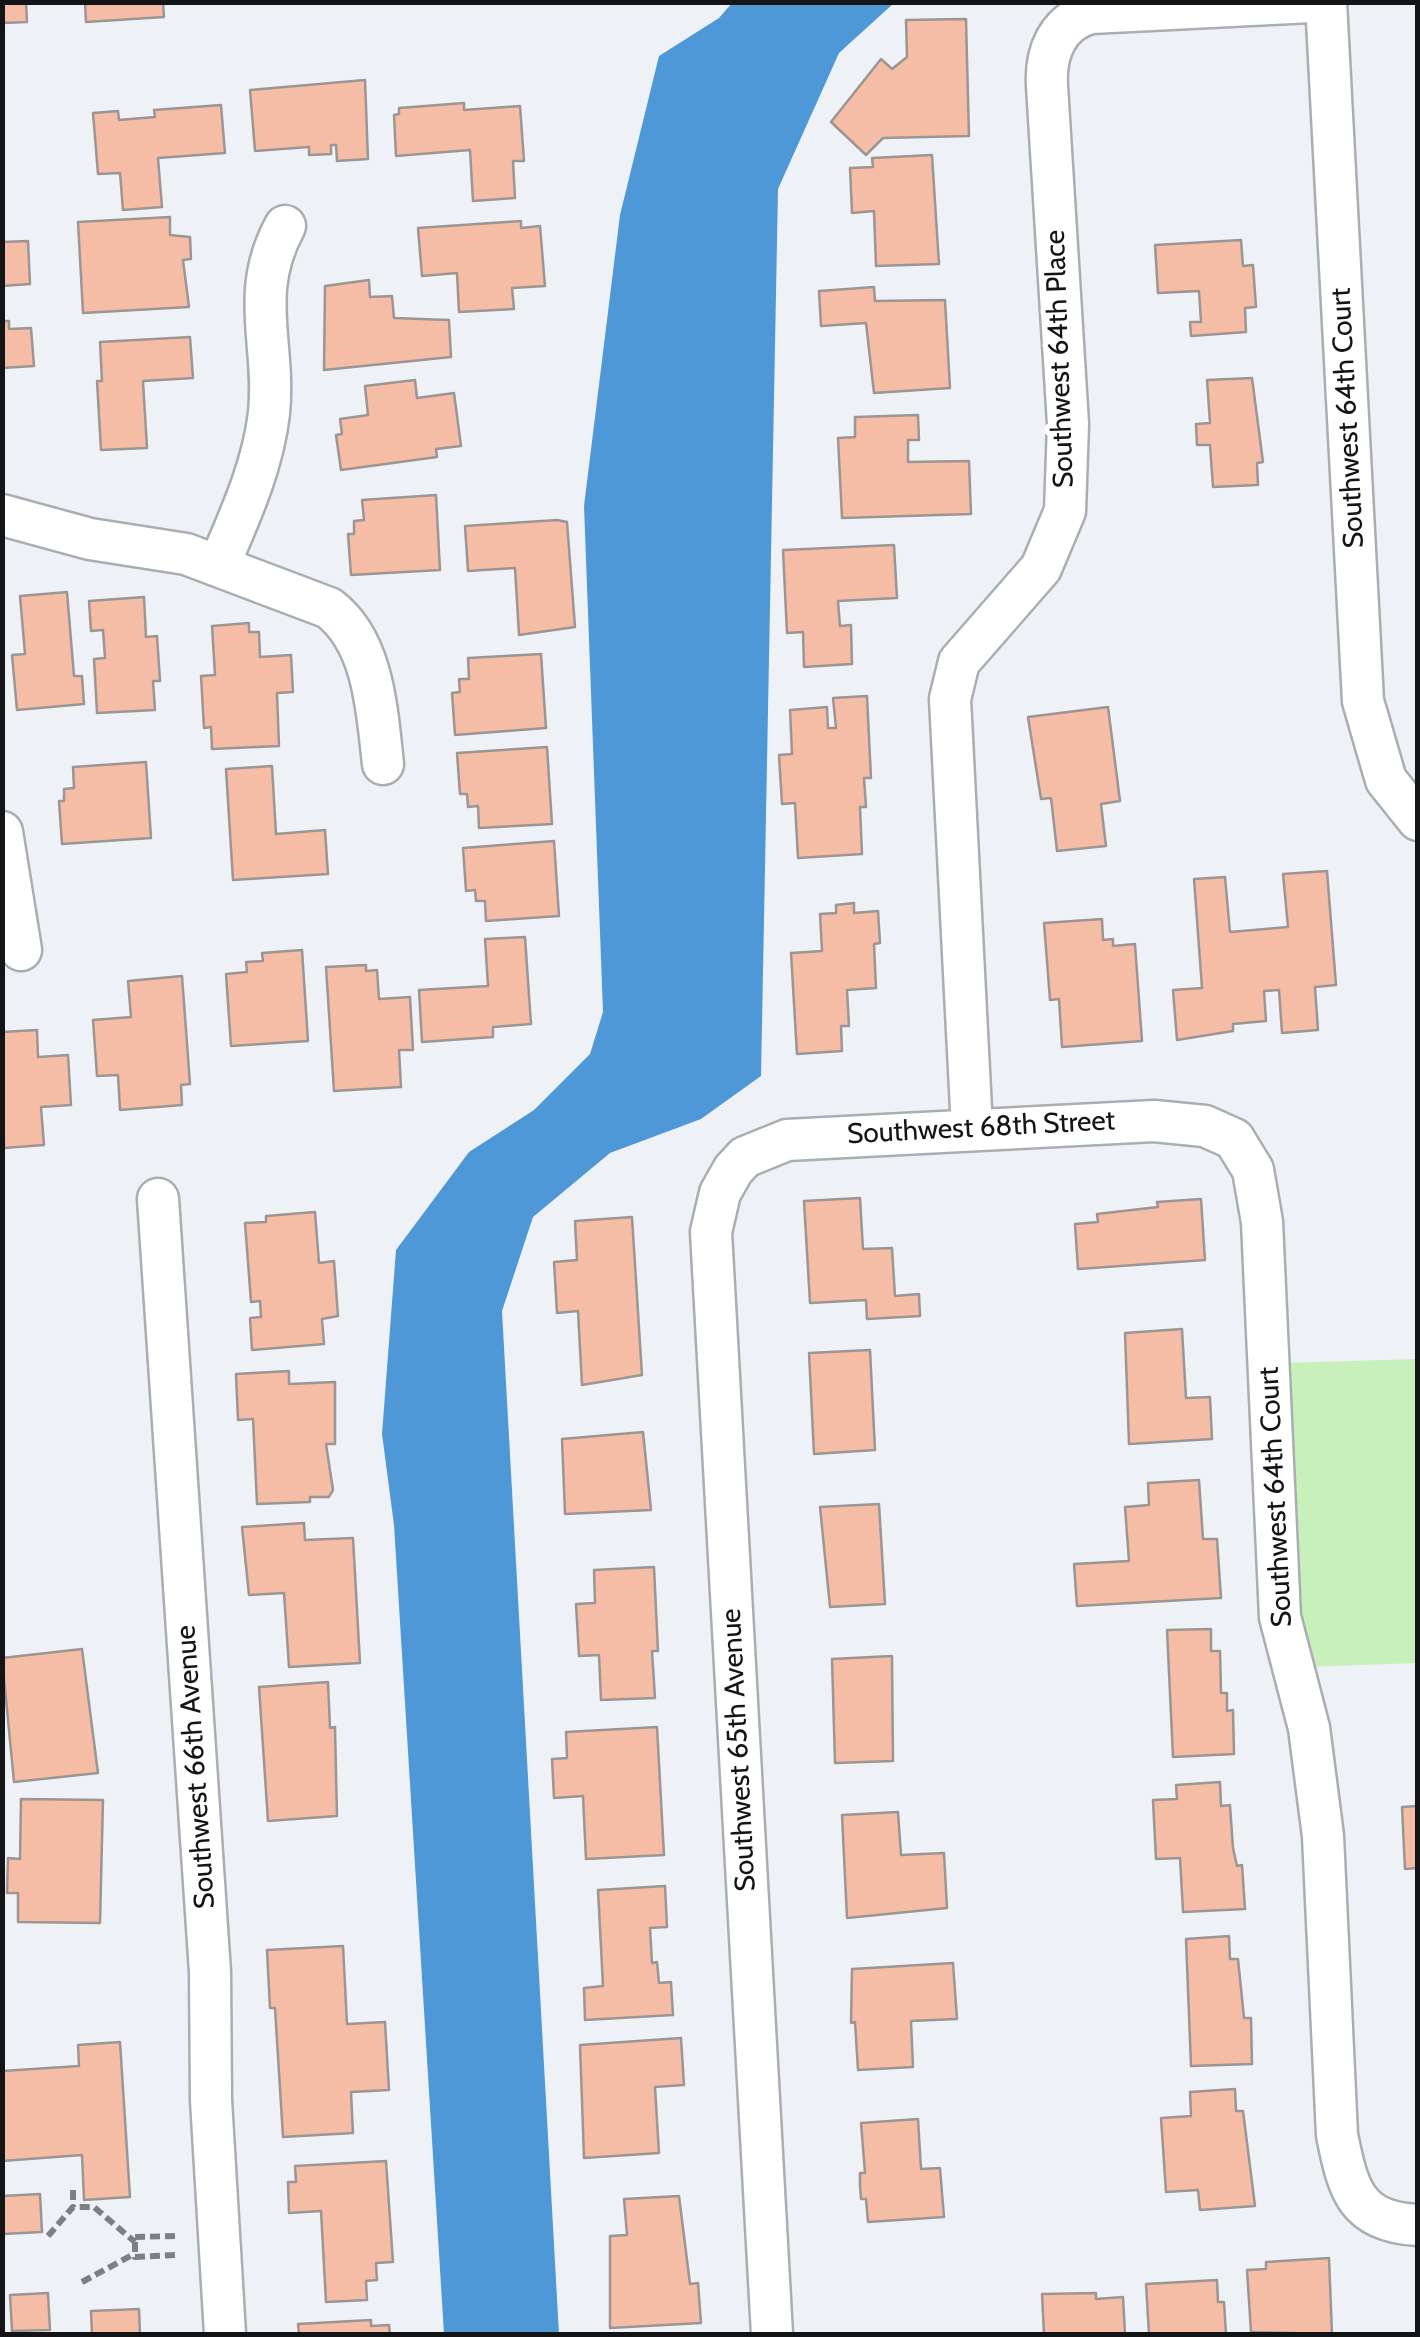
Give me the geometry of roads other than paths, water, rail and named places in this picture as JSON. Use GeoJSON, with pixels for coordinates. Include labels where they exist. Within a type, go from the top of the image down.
{"type":"FeatureCollection","features":[{"type":"Feature","properties":{"kind":"street"},"geometry":{"type":"LineString","coordinates":[[1234,4],[1311,2]]}},
{"type":"Feature","properties":{"kind":"street","name":"Southwest 64th Court"},"geometry":{"type":"LineString","coordinates":[[1326,2],[1363,701],[1386,780],[1418,820]]}},
{"type":"Feature","properties":{"kind":"street","name":"Southwest 64th Place"},"geometry":{"type":"LineString","coordinates":[[972,1129],[950,699],[960,662],[1041,568],[1065,511],[1068,424],[1046,72],[1059,34],[1069,22],[1091,13],[1234,4]]}},
{"type":"Feature","properties":{"kind":"street"},"geometry":{"type":"LineString","coordinates":[[220,565],[254,480],[266,432],[265,273],[285,226]]}},
{"type":"Feature","properties":{"kind":"street"},"geometry":{"type":"LineString","coordinates":[[2,515],[220,565],[306,597],[344,620],[365,663],[383,764]]}},
{"type":"Feature","properties":{"kind":"street"},"geometry":{"type":"LineString","coordinates":[[2,832],[21,950]]}},
{"type":"Feature","properties":{"kind":"street","name":"Southwest 68th Street"},"geometry":{"type":"LineString","coordinates":[[732,1170],[746,1157],[788,1140],[972,1129],[1168,1122],[1205,1126],[1234,1140]]}},
{"type":"Feature","properties":{"kind":"street","name":"Southwest 64th Court"},"geometry":{"type":"LineString","coordinates":[[1234,1140],[1253,1170],[1260,1209],[1280,1618],[1310,1728],[1323,1836],[1338,2135],[1348,2180],[1365,2210],[1398,2224],[1418,2225]]}},
{"type":"Feature","properties":{"kind":"street","name":"Southwest 65th Avenue"},"geometry":{"type":"LineString","coordinates":[[732,1170],[713,1214],[711,1248],[772,2334]]}},
{"type":"Feature","properties":{"kind":"street","name":"Southwest 66th Avenue"},"geometry":{"type":"LineString","coordinates":[[158,1200],[210,1972],[210,2100],[225,2334]]}},
{"type":"Feature","properties":{"kind":"water"},"geometry":{"type":"Polygon","coordinates":[[[732,3],[894,3],[839,53],[778,189],[761,1076],[701,1119],[610,1153],[533,1217],[502,1311],[559,2334],[444,2334],[394,1525],[382,1434],[396,1250],[469,1152],[534,1110],[590,1054],[603,1012],[584,506],[620,215],[659,56],[719,18],[732,3]]]}}]}
